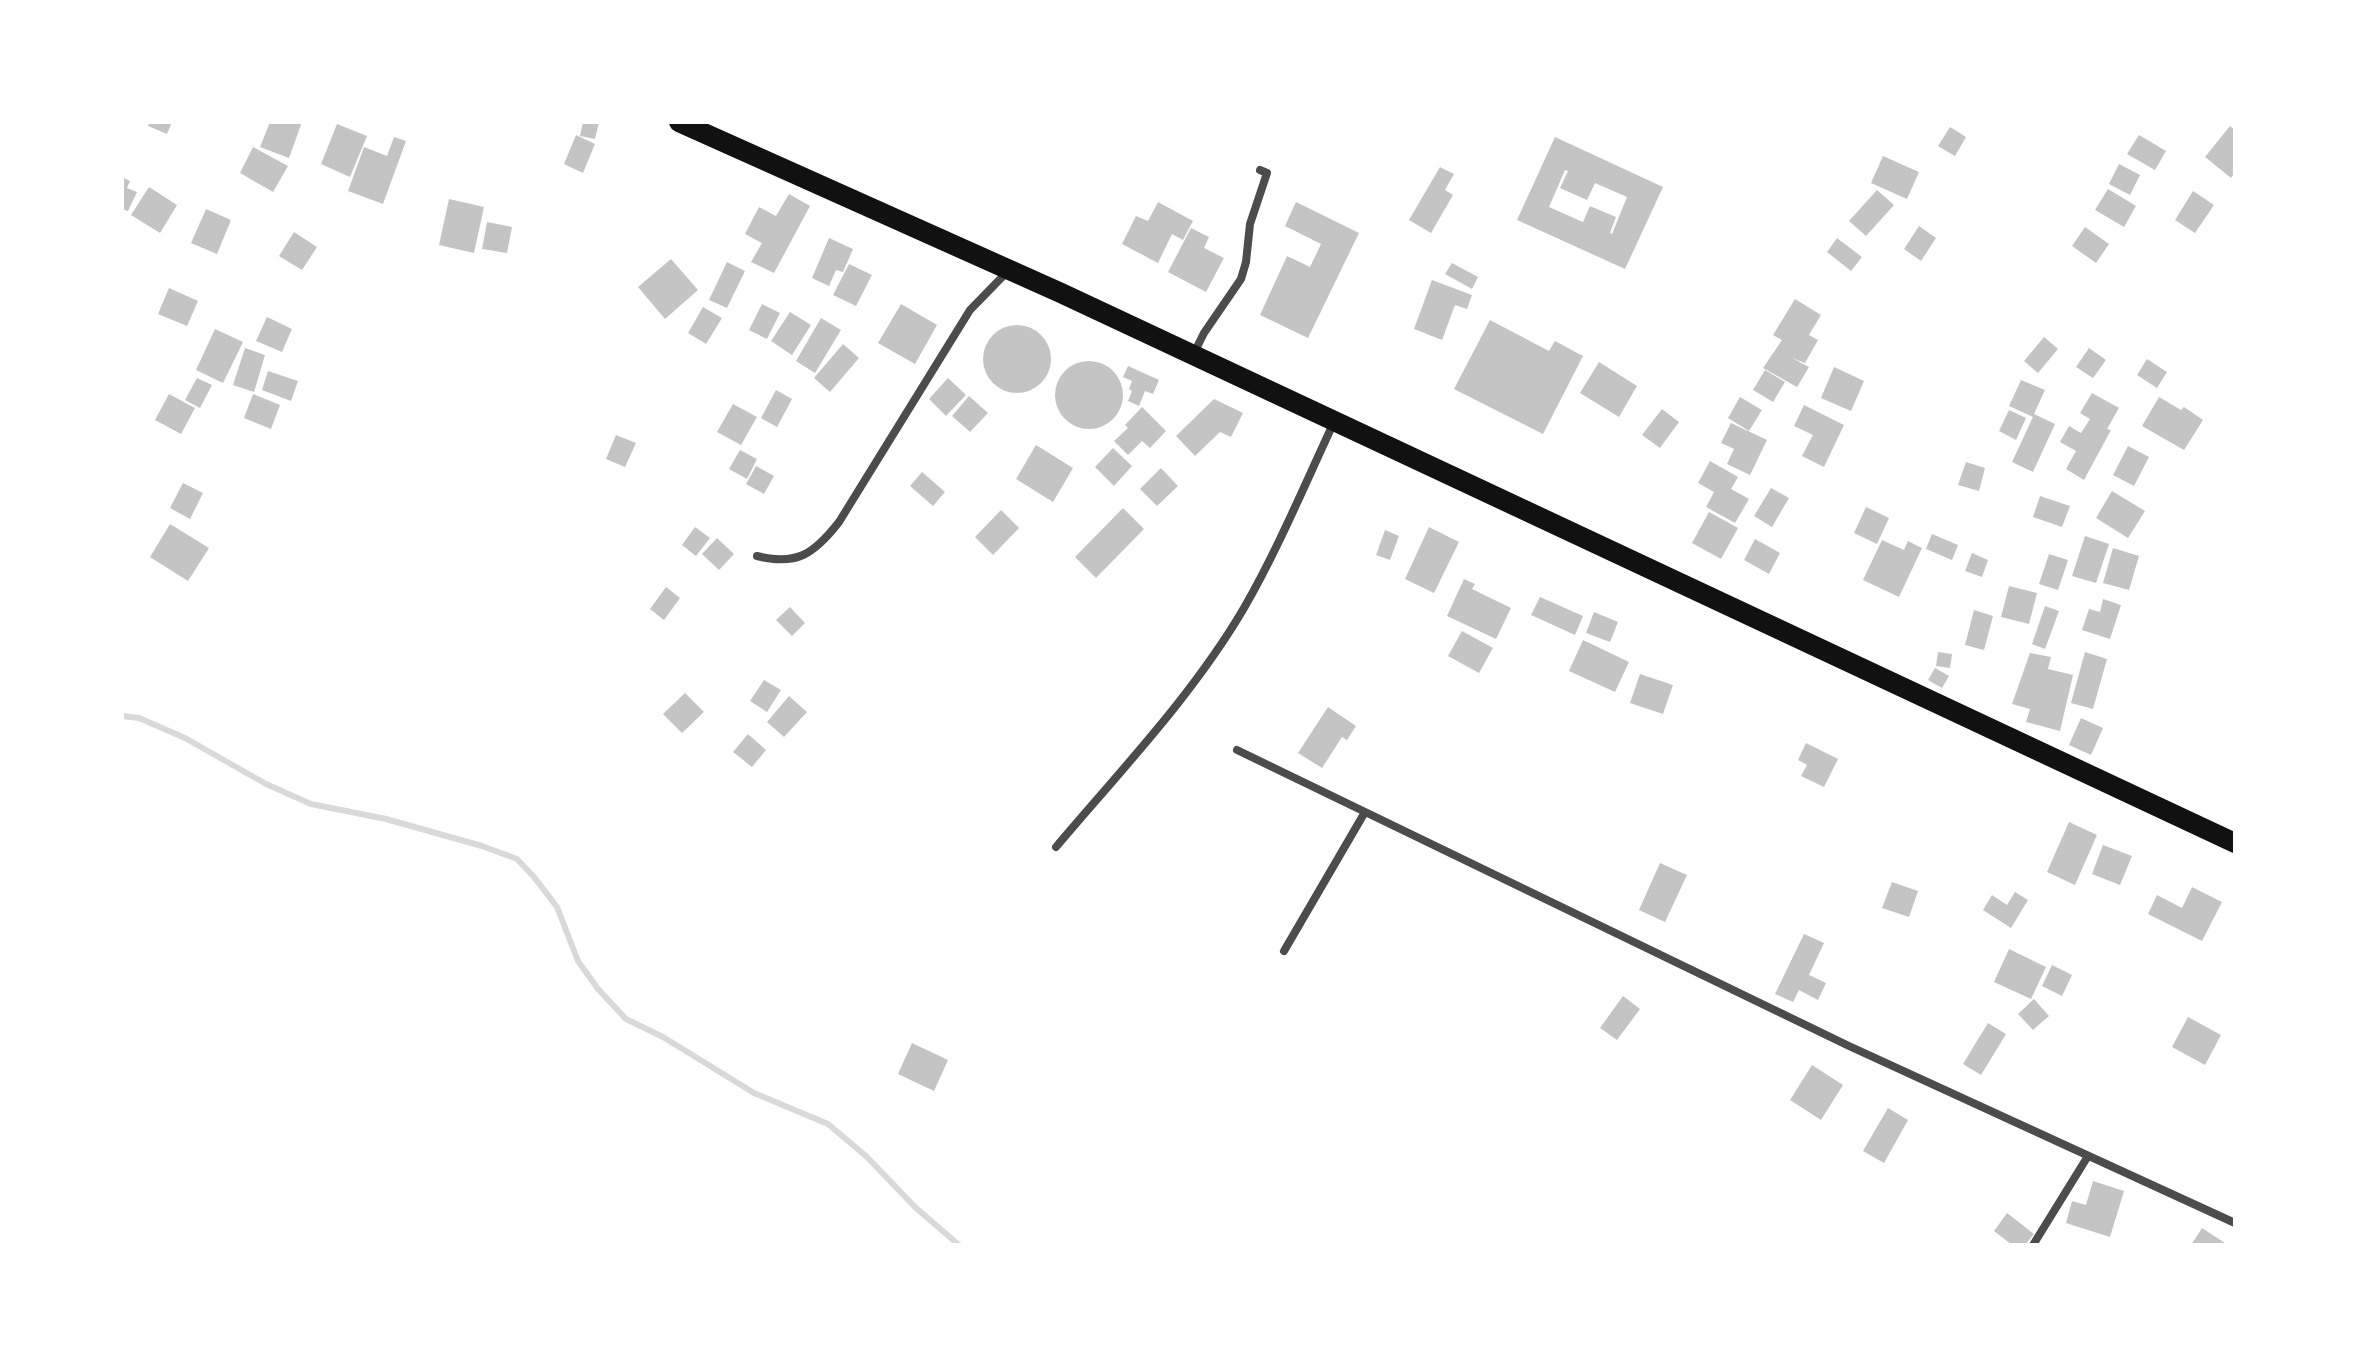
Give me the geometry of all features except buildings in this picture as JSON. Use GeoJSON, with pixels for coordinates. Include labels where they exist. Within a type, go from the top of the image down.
{"type":"FeatureCollection","features":[{"type":"Feature","properties":{"kind":"main road"},"geometry":{"type":"LineString","coordinates":[[679,122],[1009,270],[2235,843]]}},
{"type":"Feature","properties":{"kind":"street"},"geometry":{"type":"LineString","coordinates":[[1192,355],[1241,279],[1253,211],[1267,173],[1260,170]]}},
{"type":"Feature","properties":{"kind":"street"},"geometry":{"type":"LineString","coordinates":[[757,556],[792,560],[824,541],[839,522],[970,310],[1009,270]]}},
{"type":"Feature","properties":{"kind":"street"},"geometry":{"type":"LineString","coordinates":[[1056,847],[1161,725],[1216,651],[1264,570],[1334,422]]}},
{"type":"Feature","properties":{"kind":"street"},"geometry":{"type":"LineString","coordinates":[[1237,750],[1849,1046],[2235,1223]]}},
{"type":"Feature","properties":{"kind":"street"},"geometry":{"type":"LineString","coordinates":[[1284,951],[1365,812]]}},
{"type":"Feature","properties":{"kind":"street"},"geometry":{"type":"LineString","coordinates":[[2033,1245],[2088,1156]]}},
{"type":"Feature","properties":{"kind":"waterway"},"geometry":{"type":"LineString","coordinates":[[122,716],[139,718],[185,738],[266,784],[311,804],[386,819],[517,859],[557,907],[578,961],[598,989],[626,1019],[663,1037],[754,1093],[828,1124],[959,1245]]}}]}
